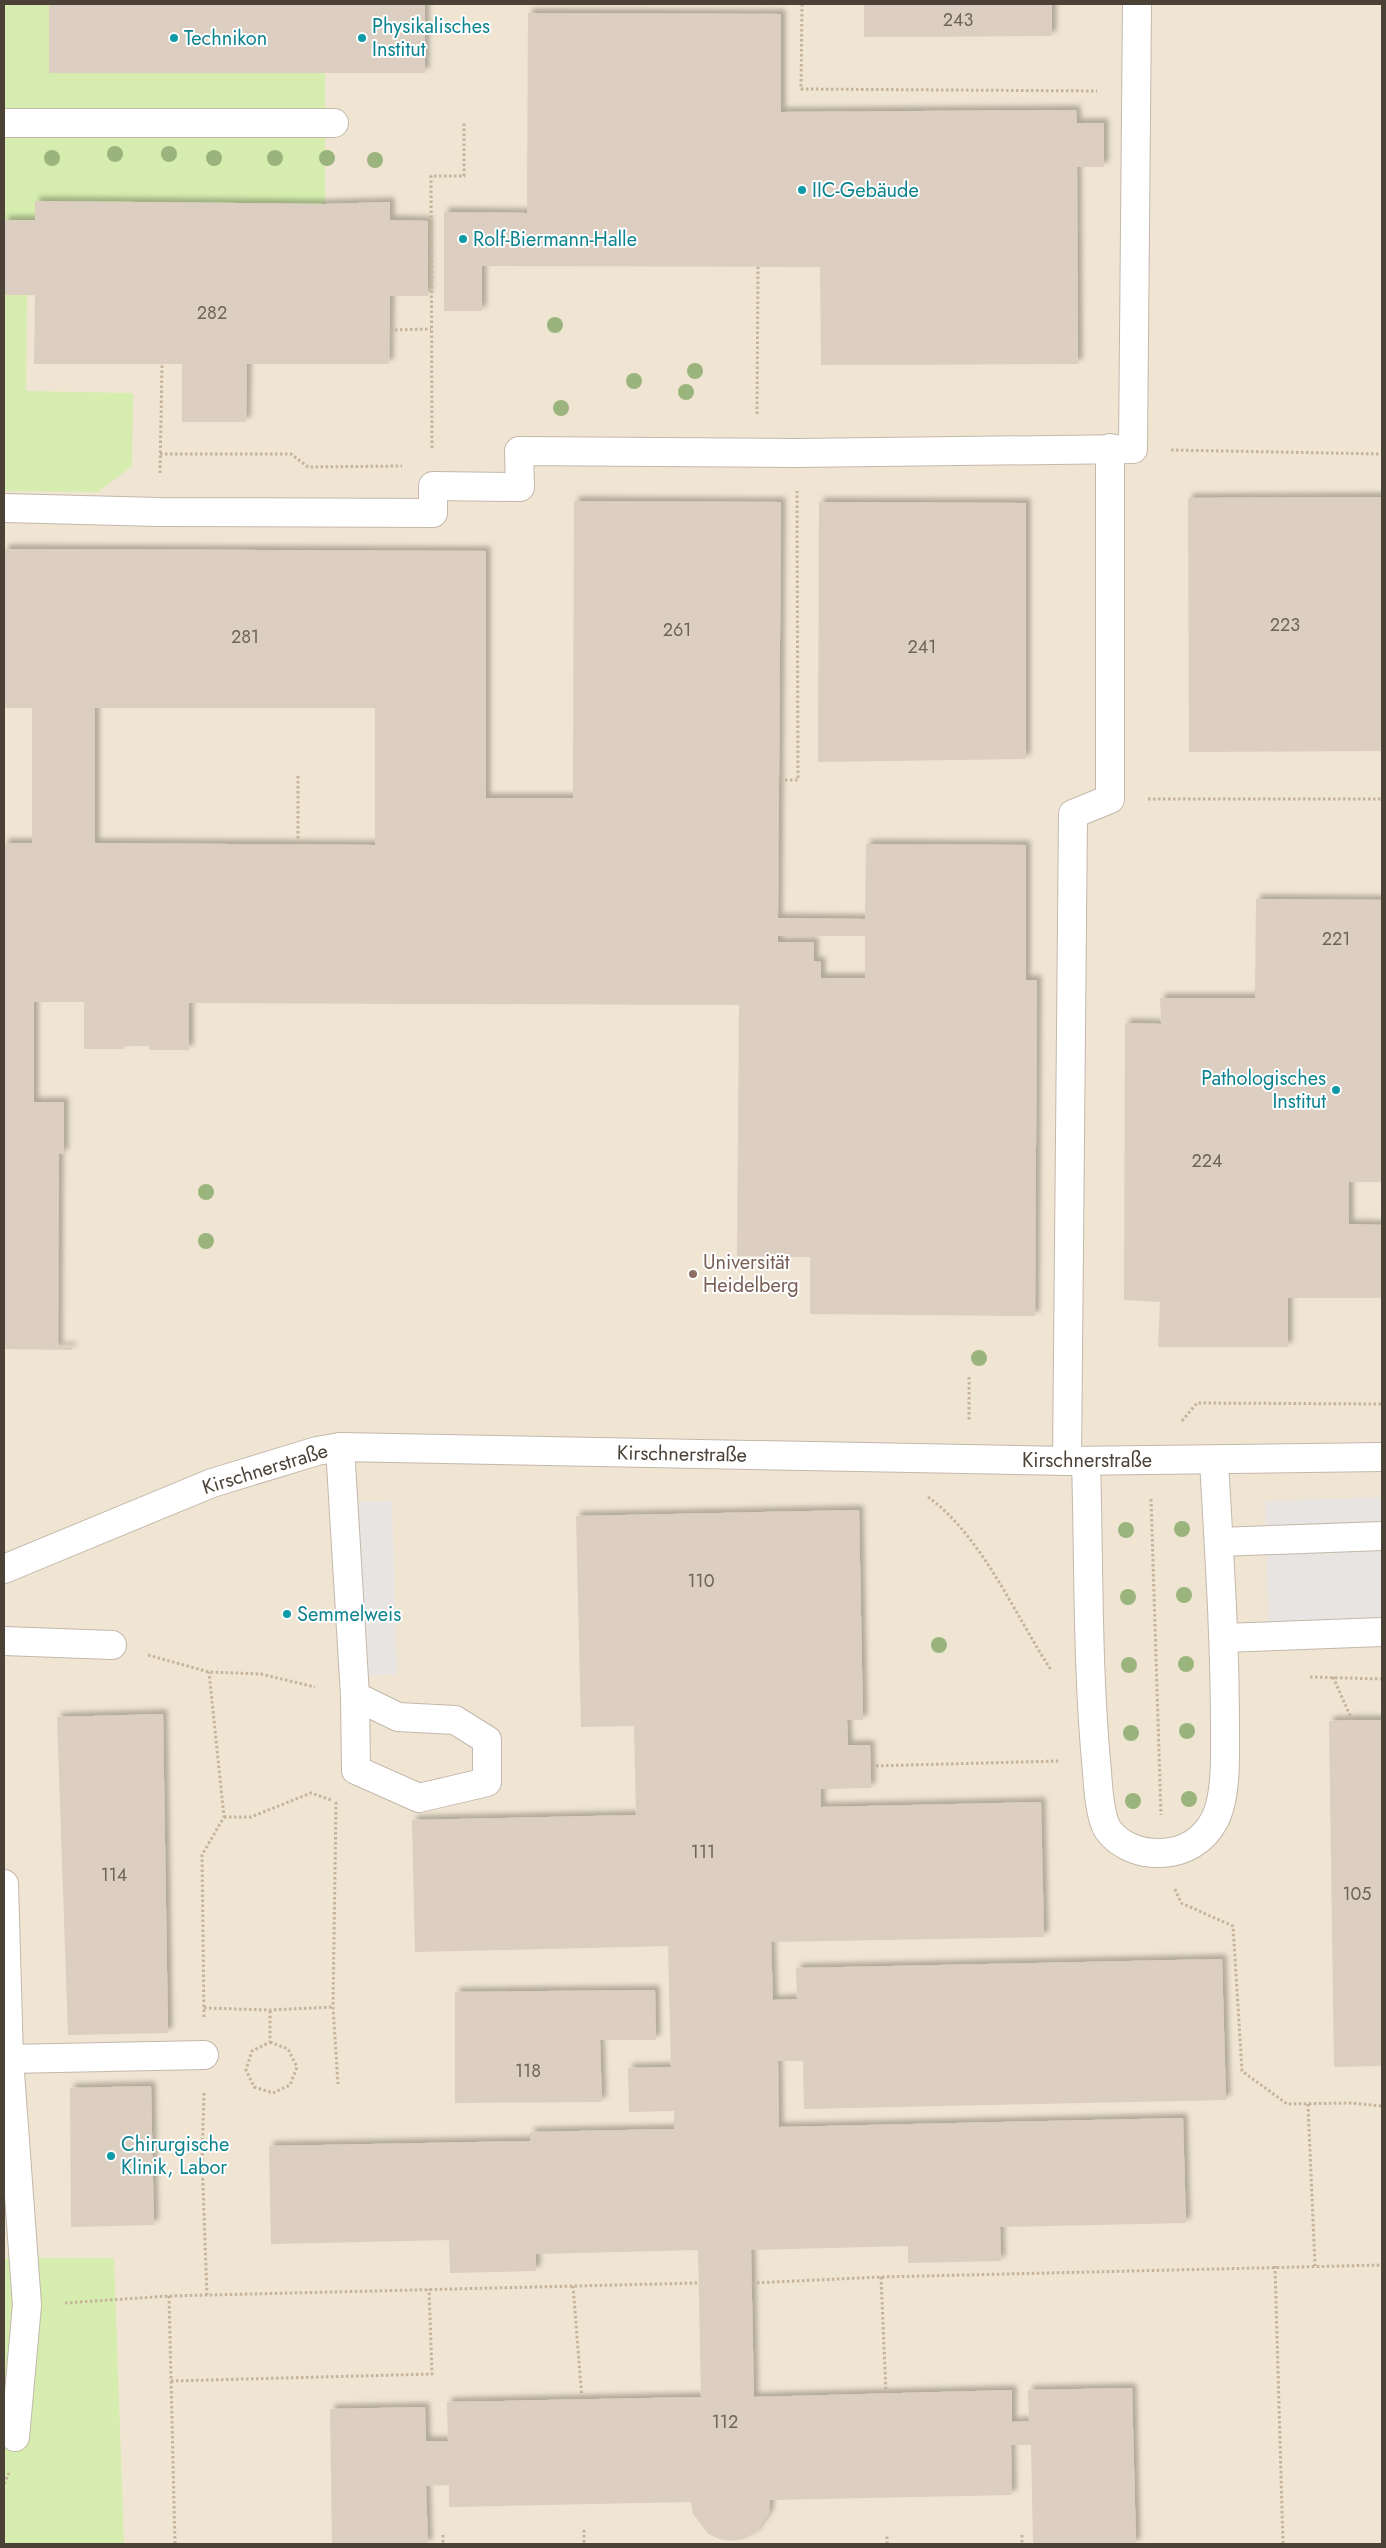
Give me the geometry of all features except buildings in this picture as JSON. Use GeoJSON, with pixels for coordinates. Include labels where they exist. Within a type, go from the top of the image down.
{"type":"FeatureCollection","features":[{"type":"Feature","properties":{"kind":"street"},"geometry":{"type":"LineString","coordinates":[[1137,4],[1136,92],[1121,449],[1110,799],[1074,814],[1076,1461],[1100,1799],[1108,1830],[1123,1843],[1141,1852],[1162,1853],[1183,1850],[1202,1838],[1215,1820],[1222,1796],[1225,1752],[1224,1638],[1214,1461]]}},
{"type":"Feature","properties":{"kind":"street"},"geometry":{"type":"LineString","coordinates":[[4,123],[334,123]]}},
{"type":"Feature","properties":{"kind":"street"},"geometry":{"type":"LineString","coordinates":[[4,508],[159,512],[433,513],[433,476],[520,487],[519,451],[797,453],[1121,449]]}},
{"type":"Feature","properties":{"kind":"street"},"geometry":{"type":"LineString","coordinates":[[340,1447],[355,1696],[356,1770],[418,1798],[487,1782],[487,1740],[455,1720],[398,1717],[355,1696]]}},
{"type":"Feature","properties":{"kind":"street","name":"Kirschnerstraße"},"geometry":{"type":"LineString","coordinates":[[4,1568],[212,1483],[317,1451],[340,1447],[1076,1461],[1214,1461],[1382,1457]]}},
{"type":"Feature","properties":{"kind":"street"},"geometry":{"type":"LineString","coordinates":[[1219,1542],[1382,1536]]}},
{"type":"Feature","properties":{"kind":"street"},"geometry":{"type":"LineString","coordinates":[[1224,1638],[1382,1632]]}},
{"type":"Feature","properties":{"kind":"street"},"geometry":{"type":"LineString","coordinates":[[4,1641],[112,1646]]}},
{"type":"Feature","properties":{"kind":"street"},"geometry":{"type":"LineString","coordinates":[[4,1884],[9,2059],[26,2305],[15,2437]]}},
{"type":"Feature","properties":{"kind":"street"},"geometry":{"type":"LineString","coordinates":[[9,2059],[204,2055]]}},
{"type":"Feature","properties":{"kind":"path"},"geometry":{"type":"LineString","coordinates":[[802,4],[801,89],[1136,92]]}},
{"type":"Feature","properties":{"kind":"path"},"geometry":{"type":"LineString","coordinates":[[160,454],[292,454],[308,467],[433,476],[431,176],[464,176],[464,121]]}},
{"type":"Feature","properties":{"kind":"path"},"geometry":{"type":"LineString","coordinates":[[757,452],[758,267]]}},
{"type":"Feature","properties":{"kind":"path"},"geometry":{"type":"LineString","coordinates":[[390,330],[431,330]]}},
{"type":"Feature","properties":{"kind":"path"},"geometry":{"type":"LineString","coordinates":[[160,480],[162,364]]}},
{"type":"Feature","properties":{"kind":"path"},"geometry":{"type":"LineString","coordinates":[[1121,449],[1382,454]]}},
{"type":"Feature","properties":{"kind":"path"},"geometry":{"type":"LineString","coordinates":[[780,780],[798,780],[797,453]]}},
{"type":"Feature","properties":{"kind":"path"},"geometry":{"type":"LineString","coordinates":[[298,776],[298,844]]}},
{"type":"Feature","properties":{"kind":"path"},"geometry":{"type":"LineString","coordinates":[[1110,799],[1382,799]]}},
{"type":"Feature","properties":{"kind":"path"},"geometry":{"type":"LineString","coordinates":[[969,1376],[970,1459]]}},
{"type":"Feature","properties":{"kind":"path"},"geometry":{"type":"LineString","coordinates":[[1382,1404],[1197,1403],[1150,1461],[1162,1853],[1181,1903],[1233,1926],[1242,2070],[1286,2104],[1352,2103],[1382,2106]]}},
{"type":"Feature","properties":{"kind":"path"},"geometry":{"type":"LineString","coordinates":[[926,1496],[938,1504],[997,1578],[1027,1633],[1055,1677]]}},
{"type":"Feature","properties":{"kind":"path"},"geometry":{"type":"LineString","coordinates":[[112,1646],[209,1672],[261,1674],[355,1696]]}},
{"type":"Feature","properties":{"kind":"path"},"geometry":{"type":"LineString","coordinates":[[207,2295],[202,2160],[204,2008],[202,1855],[224,1817],[209,1672]]}},
{"type":"Feature","properties":{"kind":"path"},"geometry":{"type":"LineString","coordinates":[[1310,1676],[1382,1679]]}},
{"type":"Feature","properties":{"kind":"path"},"geometry":{"type":"LineString","coordinates":[[1333,1676],[1352,1720]]}},
{"type":"Feature","properties":{"kind":"path"},"geometry":{"type":"LineString","coordinates":[[871,1766],[1096,1760]]}},
{"type":"Feature","properties":{"kind":"path"},"geometry":{"type":"LineString","coordinates":[[338,2084],[334,2007],[336,1802],[344,1793],[356,1770]]}},
{"type":"Feature","properties":{"kind":"path"},"geometry":{"type":"LineString","coordinates":[[224,1817],[251,1817],[311,1793],[336,1802]]}},
{"type":"Feature","properties":{"kind":"path"},"geometry":{"type":"LineString","coordinates":[[204,2008],[270,2010],[334,2007]]}},
{"type":"Feature","properties":{"kind":"path"},"geometry":{"type":"LineString","coordinates":[[270,2010],[270,2042]]}},
{"type":"Feature","properties":{"kind":"path"},"geometry":{"type":"LineString","coordinates":[[270,2042],[288,2049],[297,2067],[290,2085],[273,2093],[254,2087],[246,2070],[252,2051],[270,2042]]}},
{"type":"Feature","properties":{"kind":"path"},"geometry":{"type":"LineString","coordinates":[[1308,2104],[1315,2266]]}},
{"type":"Feature","properties":{"kind":"path"},"geometry":{"type":"LineString","coordinates":[[752,2283],[881,2277],[1275,2266],[1382,2265]]}},
{"type":"Feature","properties":{"kind":"path"},"geometry":{"type":"LineString","coordinates":[[1275,2266],[1283,2544]]}},
{"type":"Feature","properties":{"kind":"path"},"geometry":{"type":"LineString","coordinates":[[881,2277],[886,2393]]}},
{"type":"Feature","properties":{"kind":"path"},"geometry":{"type":"LineString","coordinates":[[26,2305],[169,2296],[698,2283]]}},
{"type":"Feature","properties":{"kind":"path"},"geometry":{"type":"LineString","coordinates":[[573,2286],[582,2399]]}},
{"type":"Feature","properties":{"kind":"path"},"geometry":{"type":"LineString","coordinates":[[171,2381],[432,2374],[429,2289]]}},
{"type":"Feature","properties":{"kind":"path"},"geometry":{"type":"LineString","coordinates":[[169,2296],[175,2544]]}},
{"type":"Feature","properties":{"kind":"path"},"geometry":{"type":"LineString","coordinates":[[584,2530],[584,2544]]}},
{"type":"Feature","properties":{"kind":"path"},"geometry":{"type":"LineString","coordinates":[[443,2535],[444,2544]]}},
{"type":"Feature","properties":{"kind":"path"},"geometry":{"type":"LineString","coordinates":[[1022,2535],[1022,2544]]}},
{"type":"Feature","properties":{"kind":"path"},"geometry":{"type":"LineString","coordinates":[[887,2536],[887,2544]]}},
{"type":"Feature","properties":{"kind":"shaded area","name":"Universität Heidelberg"},"geometry":{"type":"Polygon","coordinates":[[[4,4],[1382,4],[1382,2544],[4,2544],[4,4]]]}},
{"type":"Feature","properties":{"kind":"shaded area"},"geometry":{"type":"Polygon","coordinates":[[[1382,1497],[1382,1641],[1269,1644],[1265,1501],[1382,1497]]]}},
{"type":"Feature","properties":{"kind":"shaded area"},"geometry":{"type":"Polygon","coordinates":[[[392,1501],[397,1674],[364,1676],[358,1502],[392,1501]]]}},
{"type":"Feature","properties":{"kind":"green space"},"geometry":{"type":"Polygon","coordinates":[[[4,4],[49,4],[49,73],[325,73],[325,204],[36,201],[35,220],[4,220],[4,4]]]}},
{"type":"Feature","properties":{"kind":"green space"},"geometry":{"type":"Polygon","coordinates":[[[4,295],[27,295],[26,391],[133,393],[132,466],[98,492],[4,491],[4,295]]]}},
{"type":"Feature","properties":{"kind":"green space"},"geometry":{"type":"Polygon","coordinates":[[[4,2258],[114,2258],[124,2544],[4,2544],[4,2258]]]}},
{"type":"Feature","properties":{"kind":"place","name":"Technikon"},"geometry":{"type":"Point","coordinates":[174,38]}},
{"type":"Feature","properties":{"kind":"place","name":"Physikalisches Institut"},"geometry":{"type":"Point","coordinates":[362,38]}},
{"type":"Feature","properties":{"kind":"place","name":"IIC-Gebäude"},"geometry":{"type":"Point","coordinates":[802,190]}},
{"type":"Feature","properties":{"kind":"place","name":"Rolf-Biermann-Halle"},"geometry":{"type":"Point","coordinates":[463,239]}},
{"type":"Feature","properties":{"kind":"place","name":"Pathologisches Institut"},"geometry":{"type":"Point","coordinates":[1336,1090]}},
{"type":"Feature","properties":{"kind":"place","name":"Universität Heidelberg"},"geometry":{"type":"Point","coordinates":[693,1274]}},
{"type":"Feature","properties":{"kind":"place","name":"Semmelweis"},"geometry":{"type":"Point","coordinates":[287,1614]}},
{"type":"Feature","properties":{"kind":"place","name":"Chirurgische Klinik, Labor"},"geometry":{"type":"Point","coordinates":[111,2156]}}]}
